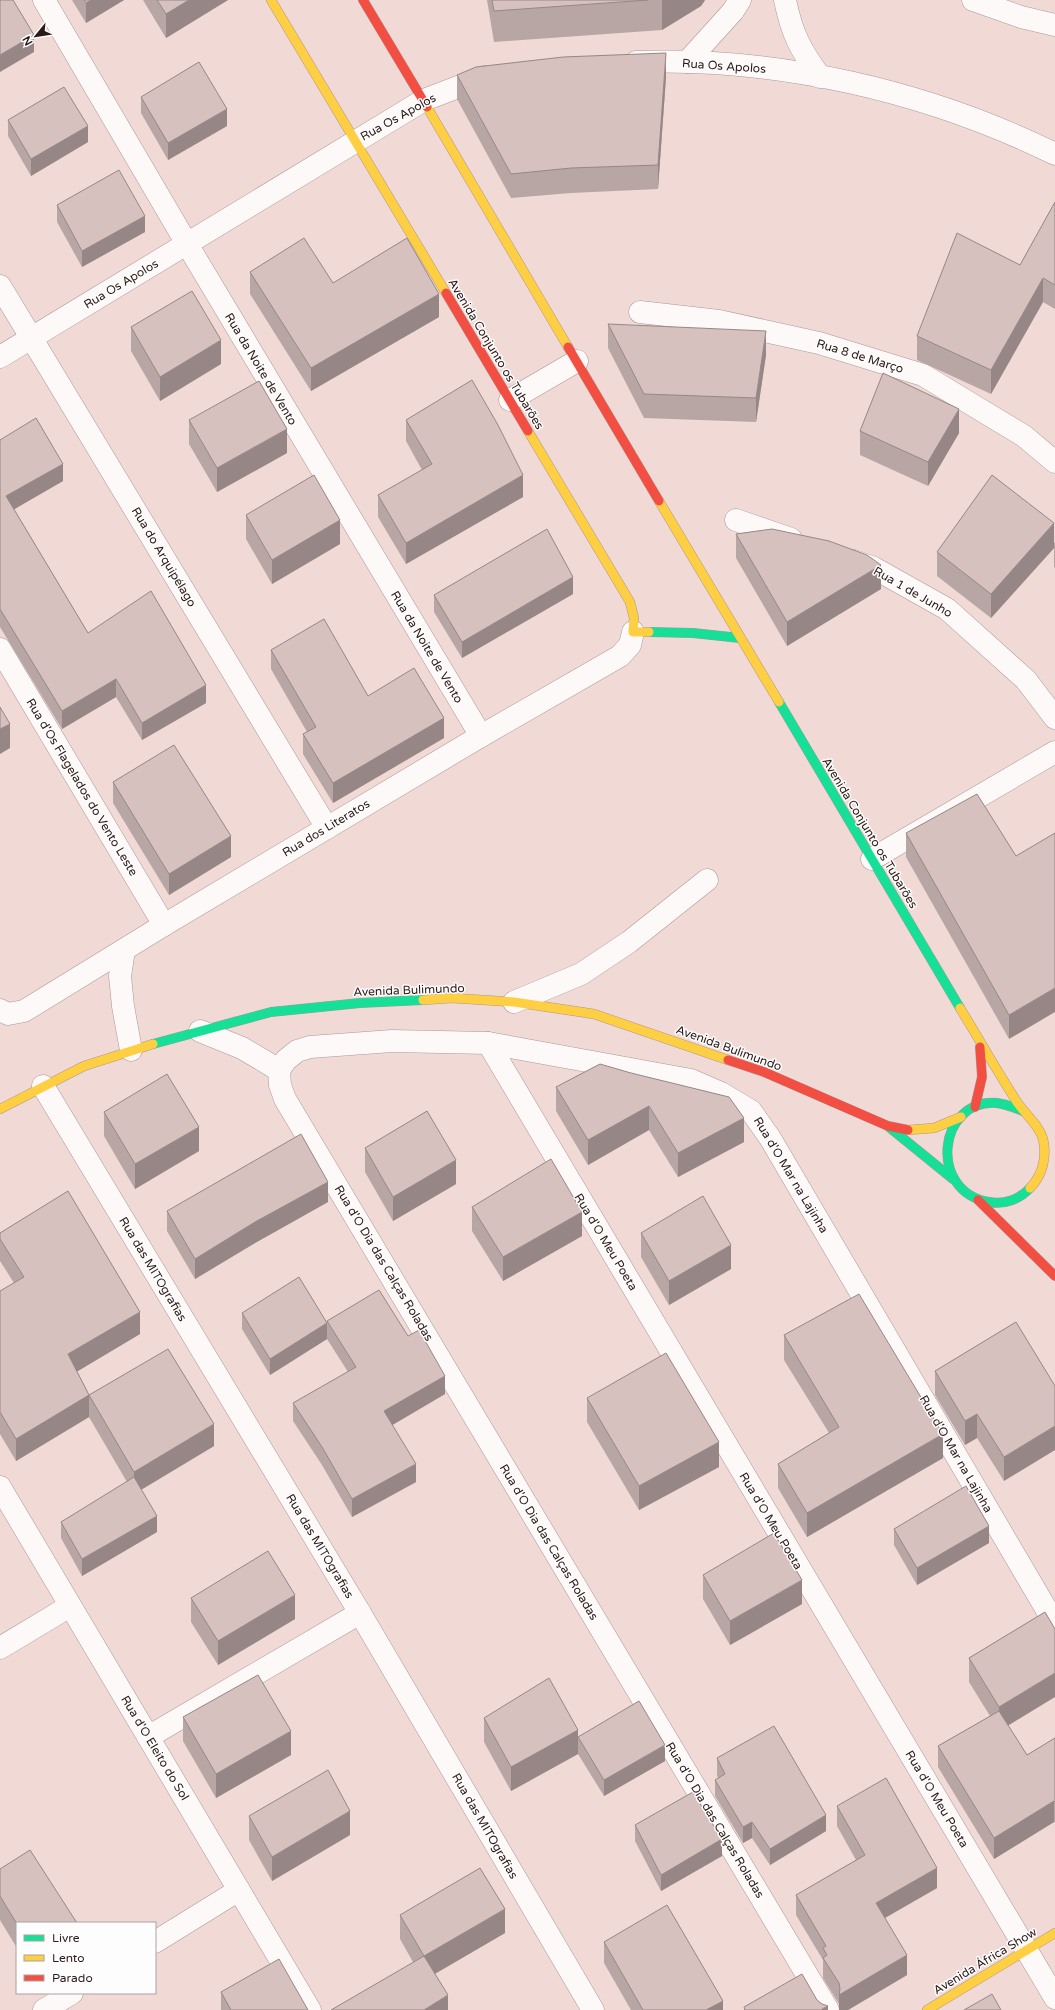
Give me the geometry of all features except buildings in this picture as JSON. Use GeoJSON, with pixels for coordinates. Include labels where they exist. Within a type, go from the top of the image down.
{"type":"FeatureCollection","features":[{"type":"Feature","properties":{"kind":"street","name":"Rua da Noite de Vento"},"geometry":{"type":"LineString","coordinates":[[44,0],[187,244],[481,736]]}},
{"type":"Feature","properties":{"kind":"street","name":"Avenida Conjunto os Tubarões"},"geometry":{"type":"LineString","coordinates":[[271,0],[630,602],[634,618],[633,632]]}},
{"type":"Feature","properties":{"kind":"street","name":"Avenida Conjunto os Tubarões"},"geometry":{"type":"LineString","coordinates":[[363,0],[424,100],[740,638],[979,1040],[1023,1111]]}},
{"type":"Feature","properties":{"kind":"street"},"geometry":{"type":"LineString","coordinates":[[687,62],[733,11],[740,0]]}},
{"type":"Feature","properties":{"kind":"street"},"geometry":{"type":"LineString","coordinates":[[785,0],[790,26],[800,50],[820,76]]}},
{"type":"Feature","properties":{"kind":"street"},"geometry":{"type":"LineString","coordinates":[[976,1],[1021,17],[1055,25]]}},
{"type":"Feature","properties":{"kind":"street","name":"Rua Os Apolos"},"geometry":{"type":"LineString","coordinates":[[617,62],[687,62],[746,66],[820,76],[875,88],[929,104],[982,122],[1055,154]]}},
{"type":"Feature","properties":{"kind":"street","name":"Rua Os Apolos"},"geometry":{"type":"LineString","coordinates":[[0,358],[424,100],[478,78],[506,74]]}},
{"type":"Feature","properties":{"kind":"street","name":"Rua do Arquipélago"},"geometry":{"type":"LineString","coordinates":[[0,286],[327,828]]}},
{"type":"Feature","properties":{"kind":"street","name":"Rua 8 de Março"},"geometry":{"type":"LineString","coordinates":[[640,312],[735,324],[819,343],[923,375],[1024,436],[1055,462]]}},
{"type":"Feature","properties":{"kind":"street"},"geometry":{"type":"LineString","coordinates":[[510,400],[577,361]]}},
{"type":"Feature","properties":{"kind":"street"},"geometry":{"type":"LineString","coordinates":[[736,520],[809,545]]}},
{"type":"Feature","properties":{"kind":"street","name":"Rua 1 de Junho"},"geometry":{"type":"LineString","coordinates":[[838,556],[874,568],[947,609],[1026,680],[1055,718]]}},
{"type":"Feature","properties":{"kind":"street"},"geometry":{"type":"LineString","coordinates":[[633,632],[693,633],[740,638]]}},
{"type":"Feature","properties":{"kind":"street","name":"Rua dos Literatos"},"geometry":{"type":"LineString","coordinates":[[4,1012],[24,1011],[164,925],[481,736],[620,656],[630,645],[633,632]]}},
{"type":"Feature","properties":{"kind":"street","name":"Rua d'Os Flagelados do Vento Leste"},"geometry":{"type":"LineString","coordinates":[[0,649],[164,925]]}},
{"type":"Feature","properties":{"kind":"street"},"geometry":{"type":"LineString","coordinates":[[872,859],[1055,752]]}},
{"type":"Feature","properties":{"kind":"street"},"geometry":{"type":"LineString","coordinates":[[514,1002],[581,974],[629,942],[706,880]]}},
{"type":"Feature","properties":{"kind":"street"},"geometry":{"type":"LineString","coordinates":[[124,950],[120,976],[123,1006],[131,1050]]}},
{"type":"Feature","properties":{"kind":"street","name":"Avenida Bulimundo"},"geometry":{"type":"LineString","coordinates":[[0,1109],[84,1066],[131,1050],[271,1012],[360,1003],[452,998],[514,1002],[594,1014],[764,1072],[888,1126]]}},
{"type":"Feature","properties":{"kind":"street"},"geometry":{"type":"LineString","coordinates":[[200,1031],[242,1048],[279,1070]]}},
{"type":"Feature","properties":{"kind":"street"},"geometry":{"type":"LineString","coordinates":[[975,1107],[981,1092],[983,1075],[979,1040]]}},
{"type":"Feature","properties":{"kind":"street","name":"Rua d'O Mar na Lajinha"},"geometry":{"type":"LineString","coordinates":[[279,1070],[286,1060],[297,1051],[321,1045],[392,1041],[488,1043],[691,1080],[721,1093],[751,1111],[770,1138],[1055,1624]]}},
{"type":"Feature","properties":{"kind":"street","name":"Rua d'O Meu Poeta"},"geometry":{"type":"LineString","coordinates":[[488,1043],[1055,1998]]}},
{"type":"Feature","properties":{"kind":"street","name":"Rua d'O Dia das Calças Roladas"},"geometry":{"type":"LineString","coordinates":[[279,1070],[280,1085],[285,1099],[828,2010]]}},
{"type":"Feature","properties":{"kind":"street","name":"Rua das MITOgrafias"},"geometry":{"type":"LineString","coordinates":[[43,1086],[360,1613],[593,2010]]}},
{"type":"Feature","properties":{"kind":"street"},"geometry":{"type":"LineString","coordinates":[[888,1126],[907,1131],[926,1131],[944,1126],[961,1117],[975,1107],[996,1103],[1008,1104],[1023,1111],[1035,1123],[1055,1159]]}},
{"type":"Feature","properties":{"kind":"street"},"geometry":{"type":"LineString","coordinates":[[953,1179],[946,1163],[946,1146],[951,1130],[961,1117]]}},
{"type":"Feature","properties":{"kind":"street"},"geometry":{"type":"LineString","coordinates":[[888,1126],[953,1179],[964,1192],[978,1200],[1055,1276]]}},
{"type":"Feature","properties":{"kind":"street"},"geometry":{"type":"LineString","coordinates":[[978,1200],[994,1203],[1009,1201],[1024,1194],[1035,1183],[1043,1169],[1045,1153],[1043,1137]]}},
{"type":"Feature","properties":{"kind":"street","name":"Rua d'O Eleito do Sol"},"geometry":{"type":"LineString","coordinates":[[0,1487],[310,2010]]}},
{"type":"Feature","properties":{"kind":"street"},"geometry":{"type":"LineString","coordinates":[[0,1648],[70,1606]]}},
{"type":"Feature","properties":{"kind":"street"},"geometry":{"type":"LineString","coordinates":[[148,1737],[360,1613]]}},
{"type":"Feature","properties":{"kind":"street"},"geometry":{"type":"LineString","coordinates":[[156,1941],[239,1890]]}},
{"type":"Feature","properties":{"kind":"street","name":"Avenida África Show"},"geometry":{"type":"LineString","coordinates":[[927,2010],[1055,1933]]}},
{"type":"Feature","properties":{"kind":"street"},"geometry":{"type":"LineString","coordinates":[[44,2010],[70,1994]]}},
{"type":"Feature","properties":{"kind":"traffic: fast"},"geometry":{"type":"LineString","coordinates":[[649,632],[693,633],[740,638]]}},
{"type":"Feature","properties":{"kind":"traffic: fast"},"geometry":{"type":"LineString","coordinates":[[779,702],[960,1008]]}},
{"type":"Feature","properties":{"kind":"traffic: fast"},"geometry":{"type":"LineString","coordinates":[[153,1044],[271,1012],[360,1003],[423,1000]]}},
{"type":"Feature","properties":{"kind":"traffic: fast"},"geometry":{"type":"LineString","coordinates":[[1023,1111],[997,1103],[977,1106],[962,1115],[952,1130],[948,1147],[949,1165],[956,1182],[969,1195],[989,1202],[1001,1203],[1012,1200],[1022,1195],[1030,1188]]}},
{"type":"Feature","properties":{"kind":"traffic: fast"},"geometry":{"type":"LineString","coordinates":[[889,1127],[953,1179]]}},
{"type":"Feature","properties":{"kind":"traffic: slow"},"geometry":{"type":"LineString","coordinates":[[271,0],[446,293]]}},
{"type":"Feature","properties":{"kind":"traffic: slow"},"geometry":{"type":"LineString","coordinates":[[427,107],[568,347]]}},
{"type":"Feature","properties":{"kind":"traffic: slow"},"geometry":{"type":"LineString","coordinates":[[528,431],[630,602],[634,618],[633,632],[649,632]]}},
{"type":"Feature","properties":{"kind":"traffic: slow"},"geometry":{"type":"LineString","coordinates":[[659,501],[779,702]]}},
{"type":"Feature","properties":{"kind":"traffic: slow"},"geometry":{"type":"LineString","coordinates":[[423,1000],[452,998],[514,1002],[594,1014],[728,1060]]}},
{"type":"Feature","properties":{"kind":"traffic: slow"},"geometry":{"type":"LineString","coordinates":[[960,1008],[1002,1079],[1017,1102],[1035,1124],[1043,1139],[1043,1165],[1038,1177],[1030,1188]]}},
{"type":"Feature","properties":{"kind":"traffic: slow"},"geometry":{"type":"LineString","coordinates":[[0,1109],[84,1066],[153,1044]]}},
{"type":"Feature","properties":{"kind":"traffic: slow"},"geometry":{"type":"LineString","coordinates":[[908,1130],[934,1128],[961,1117]]}},
{"type":"Feature","properties":{"kind":"traffic: slow"},"geometry":{"type":"LineString","coordinates":[[927,2010],[1055,1933]]}},
{"type":"Feature","properties":{"kind":"traffic: jam"},"geometry":{"type":"LineString","coordinates":[[363,0],[427,107]]}},
{"type":"Feature","properties":{"kind":"traffic: jam"},"geometry":{"type":"LineString","coordinates":[[446,293],[528,431]]}},
{"type":"Feature","properties":{"kind":"traffic: jam"},"geometry":{"type":"LineString","coordinates":[[568,347],[659,501]]}},
{"type":"Feature","properties":{"kind":"traffic: jam"},"geometry":{"type":"LineString","coordinates":[[975,1107],[982,1077],[980,1047]]}},
{"type":"Feature","properties":{"kind":"traffic: jam"},"geometry":{"type":"LineString","coordinates":[[728,1060],[764,1072],[888,1126],[908,1130]]}},
{"type":"Feature","properties":{"kind":"traffic: jam"},"geometry":{"type":"LineString","coordinates":[[978,1200],[1055,1276]]}}]}
